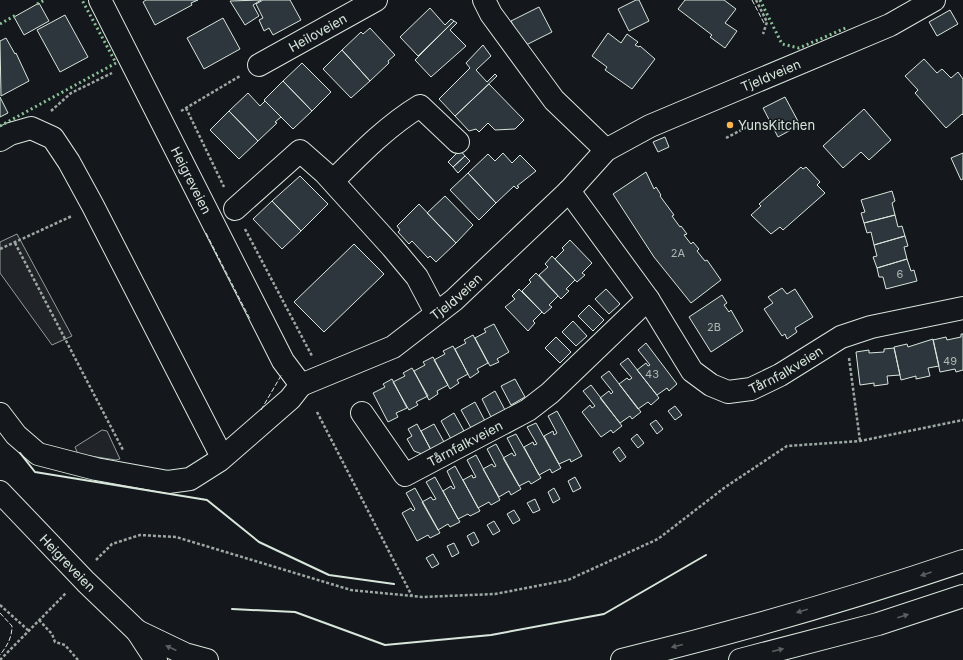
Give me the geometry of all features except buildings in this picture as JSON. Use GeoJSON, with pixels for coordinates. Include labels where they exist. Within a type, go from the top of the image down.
{"type":"FeatureCollection","features":[{"type":"Feature","properties":{"kind":"main road","name":"Heigreveien"},"geometry":{"type":"LineString","coordinates":[[100,0],[283,361],[301,385]]}},
{"type":"Feature","properties":{"kind":"main road","name":"Heiloveien"},"geometry":{"type":"LineString","coordinates":[[259,65],[376,0]]}},
{"type":"Feature","properties":{"kind":"main road"},"geometry":{"type":"LineString","coordinates":[[484,0],[491,14],[554,100],[606,150]]}},
{"type":"Feature","properties":{"kind":"main road","name":"Tjeldveien"},"geometry":{"type":"LineString","coordinates":[[301,385],[393,347],[454,300],[569,191],[606,150],[650,126],[890,25],[934,0]]}},
{"type":"Feature","properties":{"kind":"main road"},"geometry":{"type":"LineString","coordinates":[[333,181],[354,159],[400,118],[420,106],[458,142]]}},
{"type":"Feature","properties":{"kind":"main road"},"geometry":{"type":"LineString","coordinates":[[0,140],[10,134],[31,128],[54,138],[93,206],[222,457]]}},
{"type":"Feature","properties":{"kind":"main road"},"geometry":{"type":"LineString","coordinates":[[235,209],[300,151],[333,181],[417,277],[436,313]]}},
{"type":"Feature","properties":{"kind":"main road","name":"Tårnfalkveien"},"geometry":{"type":"LineString","coordinates":[[569,191],[648,298],[692,370],[711,385],[728,392],[751,389],[780,375],[841,337],[871,327],[963,308]]}},
{"type":"Feature","properties":{"kind":"main road","name":"Tårnfalkveien"},"geometry":{"type":"LineString","coordinates":[[362,413],[405,475],[528,410],[550,393],[648,298]]}},
{"type":"Feature","properties":{"kind":"main road"},"geometry":{"type":"LineString","coordinates":[[0,414],[16,435],[38,454],[168,482],[190,479],[222,457],[290,399],[301,385]]}},
{"type":"Feature","properties":{"kind":"main road","name":"Heigreveien"},"geometry":{"type":"LineString","coordinates":[[0,492],[86,582],[137,631],[156,660]]}},
{"type":"Feature","properties":{"kind":"main road"},"geometry":{"type":"LineString","coordinates":[[622,660],[685,644],[884,588],[963,561]]}},
{"type":"Feature","properties":{"kind":"main road"},"geometry":{"type":"LineString","coordinates":[[740,660],[878,624],[963,596]]}},
{"type":"Feature","properties":{"kind":"main road","name":"Heigreveien"},"geometry":{"type":"LineString","coordinates":[[137,631],[185,654],[207,660]]}},
{"type":"Feature","properties":{"kind":"path"},"geometry":{"type":"LineString","coordinates":[[756,0],[767,22],[763,34]]}},
{"type":"Feature","properties":{"kind":"path"},"geometry":{"type":"LineString","coordinates":[[31,128],[71,93],[113,73],[126,52]]}},
{"type":"Feature","properties":{"kind":"path"},"geometry":{"type":"LineString","coordinates":[[161,121],[259,65]]}},
{"type":"Feature","properties":{"kind":"path"},"geometry":{"type":"LineString","coordinates":[[186,108],[235,209],[313,358]]}},
{"type":"Feature","properties":{"kind":"path"},"geometry":{"type":"LineString","coordinates":[[726,138],[747,127]]}},
{"type":"Feature","properties":{"kind":"path"},"geometry":{"type":"LineString","coordinates":[[0,249],[93,206]]}},
{"type":"Feature","properties":{"kind":"path"},"geometry":{"type":"LineString","coordinates":[[15,243],[97,398],[136,476]]}},
{"type":"Feature","properties":{"kind":"path"},"geometry":{"type":"LineString","coordinates":[[841,337],[848,350],[860,441]]}},
{"type":"Feature","properties":{"kind":"path"},"geometry":{"type":"LineString","coordinates":[[317,412],[412,596]]}},
{"type":"Feature","properties":{"kind":"path"},"geometry":{"type":"LineString","coordinates":[[94,562],[112,544],[133,537],[140,535],[176,537],[351,590],[412,596],[495,594],[568,580],[658,539],[724,488],[787,446],[860,441],[963,420]]}},
{"type":"Feature","properties":{"kind":"path"},"geometry":{"type":"LineString","coordinates":[[0,660],[68,591]]}},
{"type":"Feature","properties":{"kind":"path"},"geometry":{"type":"LineString","coordinates":[[0,605],[29,631]]}},
{"type":"Feature","properties":{"kind":"path"},"geometry":{"type":"LineString","coordinates":[[39,620],[52,634],[55,642],[65,645],[78,660]]}},
{"type":"Feature","properties":{"kind":"shaded area"},"geometry":{"type":"Polygon","coordinates":[[[17,234],[72,336],[52,345],[0,273],[0,242],[17,234]]]}},
{"type":"Feature","properties":{"kind":"shaded area"},"geometry":{"type":"Polygon","coordinates":[[[102,430],[107,431],[120,459],[116,460],[78,454],[75,447],[102,430]]]}},
{"type":"Feature","properties":{"kind":"hedge"},"geometry":{"type":"LineString","coordinates":[[37,4],[45,0]]}},
{"type":"Feature","properties":{"kind":"hedge"},"geometry":{"type":"LineString","coordinates":[[0,126],[116,63],[82,0]]}},
{"type":"Feature","properties":{"kind":"hedge"},"geometry":{"type":"LineString","coordinates":[[760,0],[782,44],[799,48],[848,27]]}},
{"type":"Feature","properties":{"kind":"hedge"},"geometry":{"type":"LineString","coordinates":[[0,24],[16,15]]}},
{"type":"Feature","properties":{"kind":"fence"},"geometry":{"type":"LineString","coordinates":[[752,0],[764,23]]}},
{"type":"Feature","properties":{"kind":"fence"},"geometry":{"type":"LineString","coordinates":[[206,233],[250,319]]}},
{"type":"Feature","properties":{"kind":"fence"},"geometry":{"type":"LineString","coordinates":[[261,410],[282,374]]}},
{"type":"Feature","properties":{"kind":"fence"},"geometry":{"type":"LineString","coordinates":[[0,613],[12,626],[9,642],[0,655]]}},
{"type":"Feature","properties":{"kind":"wall"},"geometry":{"type":"LineString","coordinates":[[20,453],[35,472],[207,500],[259,542],[329,575],[394,584]]}},
{"type":"Feature","properties":{"kind":"wall"},"geometry":{"type":"LineString","coordinates":[[232,609],[295,612],[385,645],[491,635],[604,614],[706,555]]}},
{"type":"Feature","properties":{"kind":"place","name":"YunsKitchen"},"geometry":{"type":"Point","coordinates":[730,125]}}]}
